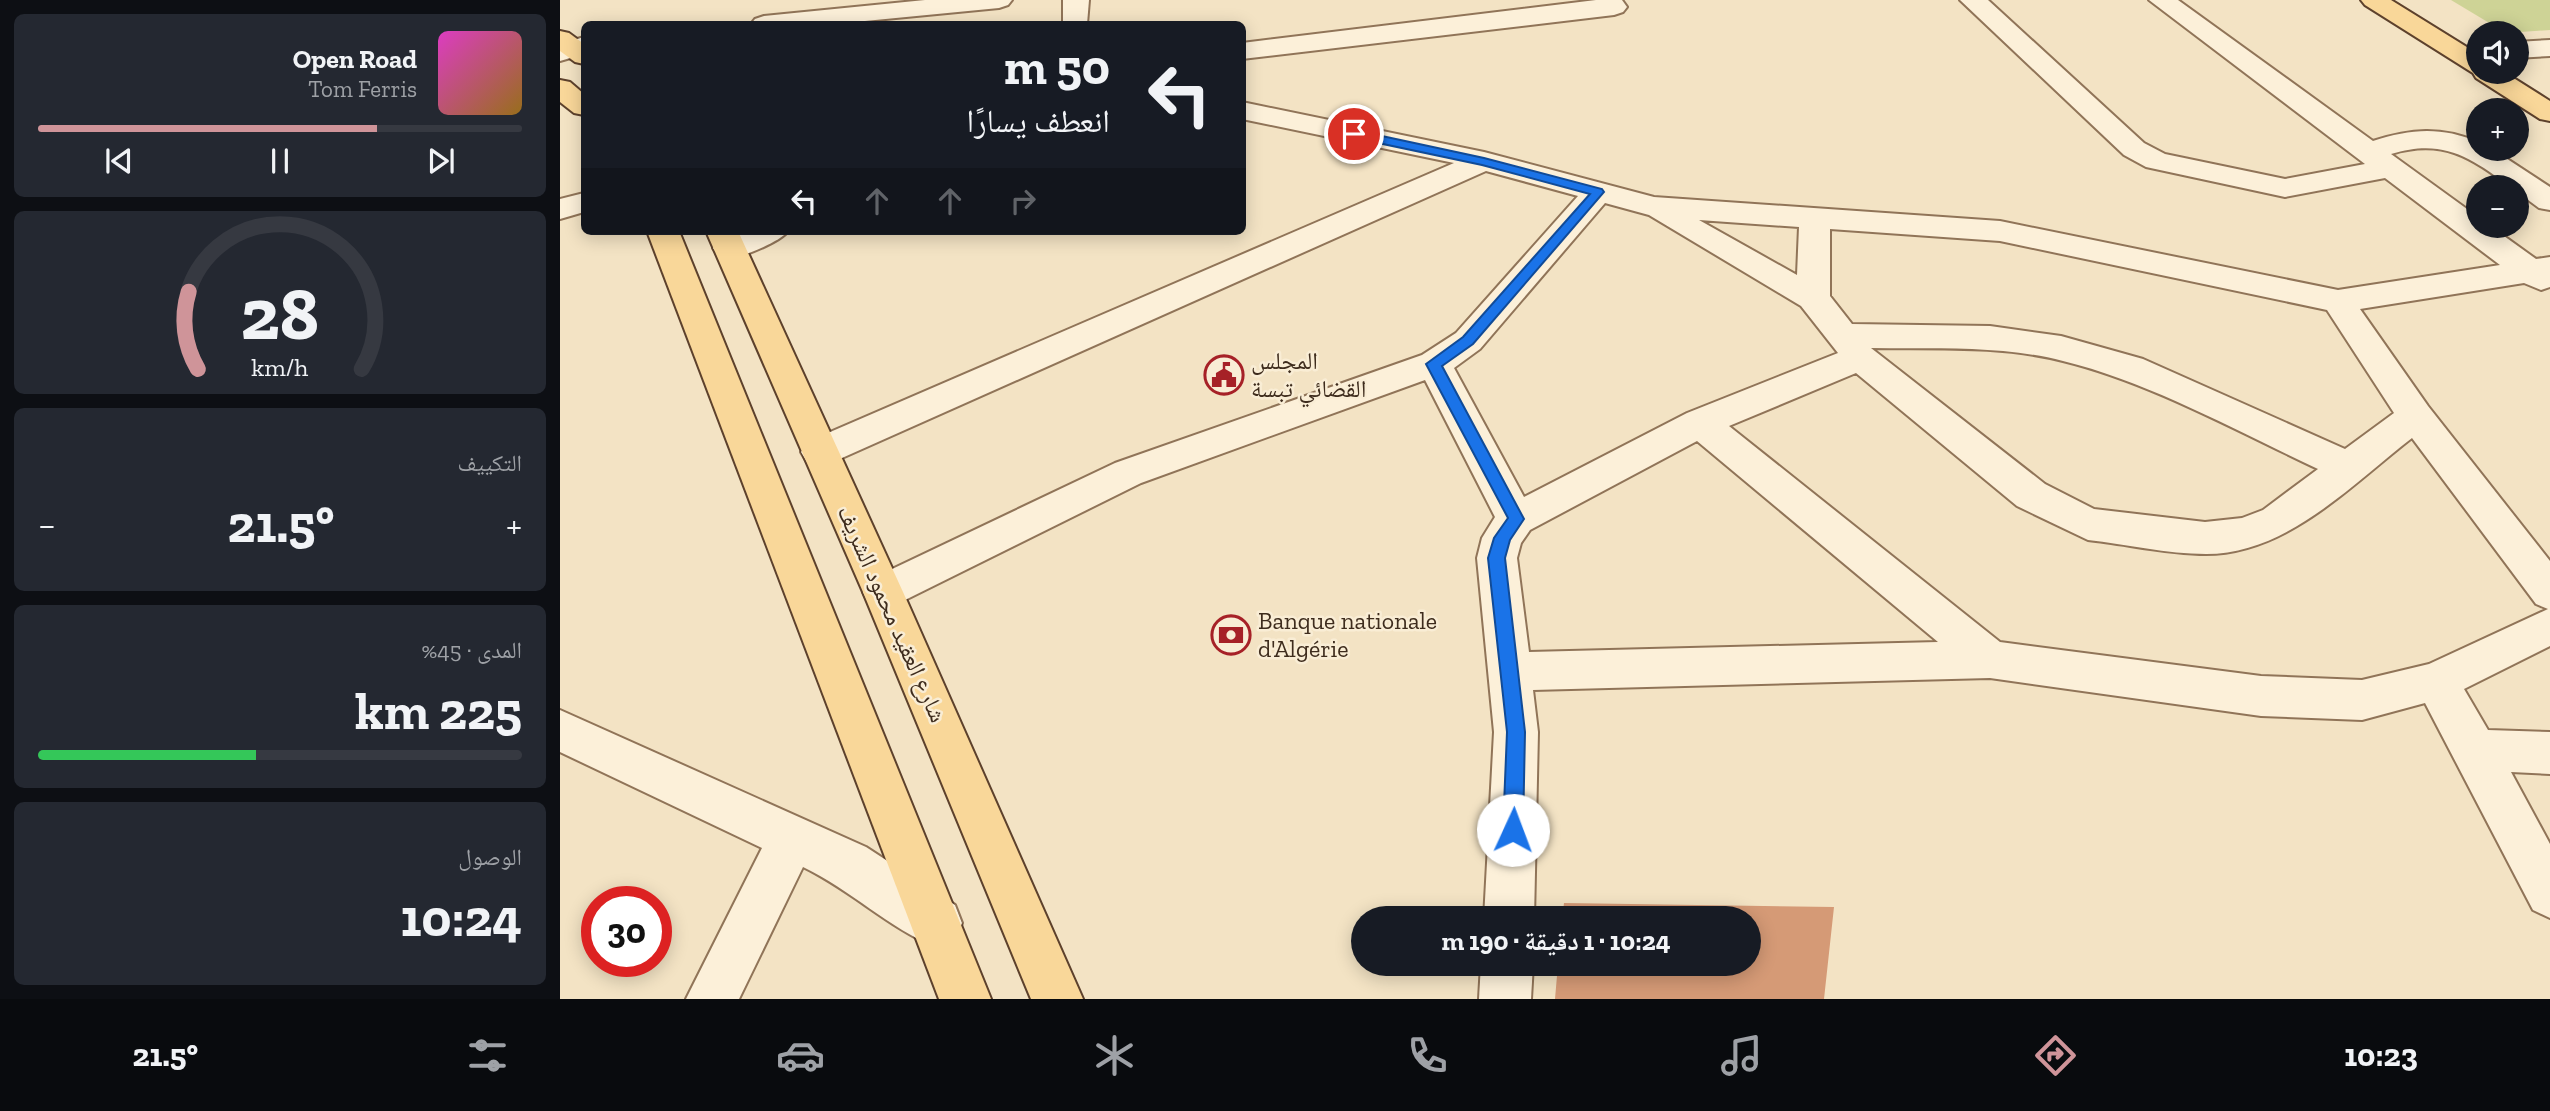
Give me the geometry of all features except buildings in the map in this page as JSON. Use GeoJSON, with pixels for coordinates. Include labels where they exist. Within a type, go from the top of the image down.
{"type":"FeatureCollection","features":[{"type":"Feature","properties":{"kind":"main road"},"geometry":{"type":"LineString","coordinates":[[2374,0],[2466,58]]}},
{"type":"Feature","properties":{"kind":"main road"},"geometry":{"type":"LineString","coordinates":[[2410,0],[2466,34]]}},
{"type":"Feature","properties":{"kind":"main road"},"geometry":{"type":"LineString","coordinates":[[2529,73],[2550,85]]}},
{"type":"Feature","properties":{"kind":"main road"},"geometry":{"type":"LineString","coordinates":[[2505,84],[2550,113]]}},
{"type":"Feature","properties":{"kind":"main road"},"geometry":{"type":"LineString","coordinates":[[560,88],[581,105]]}},
{"type":"Feature","properties":{"kind":"main road"},"geometry":{"type":"LineString","coordinates":[[665,235],[965,999]]}},
{"type":"Feature","properties":{"kind":"main road","name":"شارع العقيد محمود الشريف"},"geometry":{"type":"LineString","coordinates":[[725,239],[883,592],[1057,999]]}},
{"type":"Feature","properties":{"kind":"street"},"geometry":{"type":"LineString","coordinates":[[793,21],[999,0]]}},
{"type":"Feature","properties":{"kind":"street"},"geometry":{"type":"LineString","coordinates":[[1074,21],[1076,0]]}},
{"type":"Feature","properties":{"kind":"street"},"geometry":{"type":"LineString","coordinates":[[1246,51],[1614,7],[1609,0]]}},
{"type":"Feature","properties":{"kind":"street"},"geometry":{"type":"LineString","coordinates":[[1973,0],[2134,149],[2156,161],[2285,188],[2381,160],[2421,138],[2444,139],[2466,146],[2550,201]]}},
{"type":"Feature","properties":{"kind":"street"},"geometry":{"type":"LineString","coordinates":[[2162,0],[2544,275]]}},
{"type":"Feature","properties":{"kind":"street"},"geometry":{"type":"LineString","coordinates":[[2529,49],[2550,48]]}},
{"type":"Feature","properties":{"kind":"street"},"geometry":{"type":"LineString","coordinates":[[1246,105],[1484,161],[1654,207],[2000,231],[2338,301],[2544,275]]}},
{"type":"Feature","properties":{"kind":"street"},"geometry":{"type":"LineString","coordinates":[[820,452],[1484,161]]}},
{"type":"Feature","properties":{"kind":"street"},"geometry":{"type":"LineString","coordinates":[[883,592],[1128,473],[1434,364],[1468,341],[1598,192]]}},
{"type":"Feature","properties":{"kind":"street"},"geometry":{"type":"LineString","coordinates":[[560,209],[581,204]]}},
{"type":"Feature","properties":{"kind":"street"},"geometry":{"type":"LineString","coordinates":[[1654,207],[1813,298],[1852,347],[2031,495],[2088,524],[2205,538],[2245,534],[2277,521],[2415,415]]}},
{"type":"Feature","properties":{"kind":"street"},"geometry":{"type":"LineString","coordinates":[[1813,298],[1815,218]]}},
{"type":"Feature","properties":{"kind":"street"},"geometry":{"type":"LineString","coordinates":[[725,239],[748,235]]}},
{"type":"Feature","properties":{"kind":"street"},"geometry":{"type":"LineString","coordinates":[[2338,301],[2415,415],[2550,592]]}},
{"type":"Feature","properties":{"kind":"street"},"geometry":{"type":"LineString","coordinates":[[1509,906],[1516,732],[1497,558],[1502,538],[1516,519],[1852,347],[1990,338],[2061,348],[2131,369],[2350,467]]}},
{"type":"Feature","properties":{"kind":"street"},"geometry":{"type":"LineString","coordinates":[[1434,364],[1516,519]]}},
{"type":"Feature","properties":{"kind":"street"},"geometry":{"type":"LineString","coordinates":[[1700,423],[1990,659]]}},
{"type":"Feature","properties":{"kind":"street"},"geometry":{"type":"LineString","coordinates":[[1511,672],[1990,659],[2261,696],[2362,700],[2436,681],[2550,626]]}},
{"type":"Feature","properties":{"kind":"street"},"geometry":{"type":"LineString","coordinates":[[2436,681],[2549,891]]}},
{"type":"Feature","properties":{"kind":"street"},"geometry":{"type":"LineString","coordinates":[[560,730],[849,864],[937,923]]}},
{"type":"Feature","properties":{"kind":"street"},"geometry":{"type":"LineString","coordinates":[[2475,750],[2550,752]]}},
{"type":"Feature","properties":{"kind":"street"},"geometry":{"type":"LineString","coordinates":[[712,999],[793,838]]}},
{"type":"Feature","properties":{"kind":"street"},"geometry":{"type":"LineString","coordinates":[[1505,999],[1506,976]]}},
{"type":"Feature","properties":{"kind":"green space"},"geometry":{"type":"Polygon","coordinates":[[[2451,0],[2550,0],[2550,30],[2529,31],[2529,21],[2486,21],[2451,0]]]}},
{"type":"Feature","properties":{"kind":"place","name":"المجلس القضائي تبسة"},"geometry":{"type":"Point","coordinates":[1224,375]}},
{"type":"Feature","properties":{"kind":"place","name":"Banque nationale d'Algérie"},"geometry":{"type":"Point","coordinates":[1231,635]}},
{"type":"Feature","properties":{"kind":"route"},"geometry":{"type":"LineString","coordinates":[[1354,134],[1484,161],[1598,192],[1468,341],[1434,364],[1516,519],[1502,538],[1497,558],[1516,732],[1513,830]]}}]}
